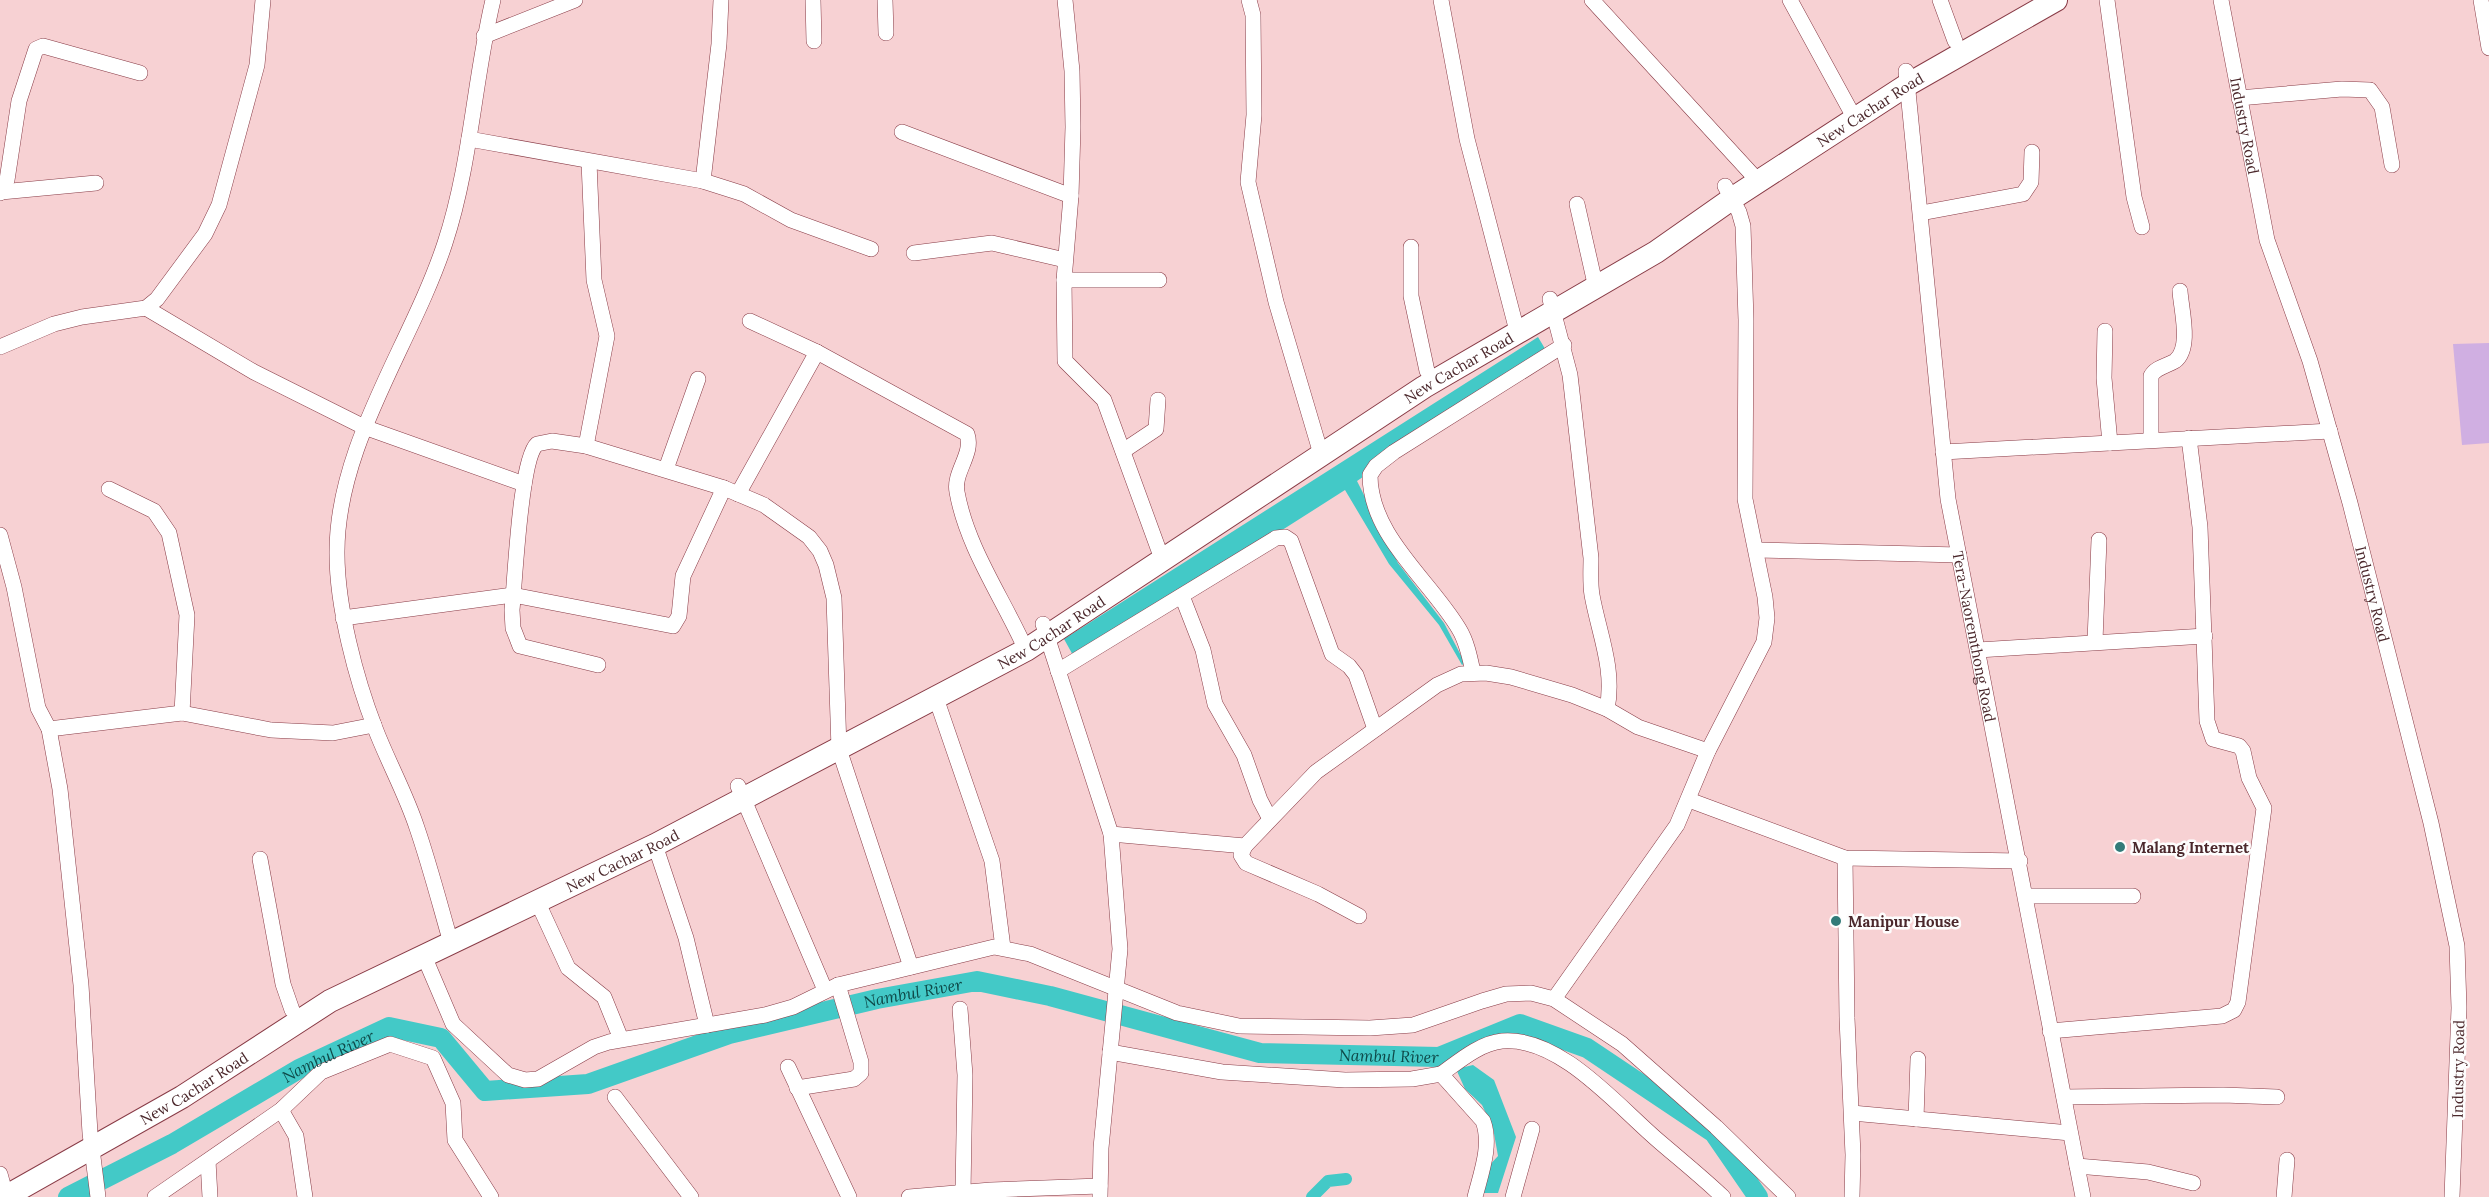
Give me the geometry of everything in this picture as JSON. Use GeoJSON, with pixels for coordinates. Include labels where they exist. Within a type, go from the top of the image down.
{"type":"FeatureCollection","features":[{"type":"Feature","properties":{"kind":"highway","name":"New Cachar Road"},"geometry":{"type":"LineString","coordinates":[[1319,448],[1427,371],[1552,304],[1656,252],[1729,192],[1907,78],[1955,41],[2032,0]]}},
{"type":"Feature","properties":{"kind":"highway","name":"New Cachar Road"},"geometry":{"type":"LineString","coordinates":[[1907,78],[2056,0]]}},
{"type":"Feature","properties":{"kind":"highway","name":"New Cachar Road"},"geometry":{"type":"LineString","coordinates":[[839,740],[936,698],[1024,644],[1319,448],[1515,325]]}},
{"type":"Feature","properties":{"kind":"highway","name":"New Cachar Road"},"geometry":{"type":"LineString","coordinates":[[2,1186],[182,1097],[330,1001],[424,956],[449,936],[538,903],[626,851],[1024,644]]}},
{"type":"Feature","properties":{"kind":"highway","name":"New Cachar Road"},"geometry":{"type":"LineString","coordinates":[[91,1142],[292,1010],[449,936],[533,890],[626,851],[655,845],[741,792]]}},
{"type":"Feature","properties":{"kind":"street"},"geometry":{"type":"LineString","coordinates":[[0,346],[54,324],[82,316],[146,308],[157,299],[205,234],[219,205],[257,65],[263,0]]}},
{"type":"Feature","properties":{"kind":"street"},"geometry":{"type":"LineString","coordinates":[[449,936],[417,827],[374,725],[343,618],[337,555],[338,518],[364,427],[433,276],[446,241],[469,139],[484,36],[493,0]]}},
{"type":"Feature","properties":{"kind":"street"},"geometry":{"type":"LineString","coordinates":[[484,36],[575,0]]}},
{"type":"Feature","properties":{"kind":"street"},"geometry":{"type":"LineString","coordinates":[[703,181],[719,44],[721,0]]}},
{"type":"Feature","properties":{"kind":"street"},"geometry":{"type":"LineString","coordinates":[[813,0],[814,41]]}},
{"type":"Feature","properties":{"kind":"street"},"geometry":{"type":"LineString","coordinates":[[885,0],[886,33]]}},
{"type":"Feature","properties":{"kind":"street"},"geometry":{"type":"LineString","coordinates":[[1065,0],[1072,71],[1071,195],[1064,280],[1065,361],[1070,369],[1090,384],[1104,400],[1160,553]]}},
{"type":"Feature","properties":{"kind":"street"},"geometry":{"type":"LineString","coordinates":[[1249,0],[1253,15],[1254,115],[1248,182],[1276,302],[1319,448]]}},
{"type":"Feature","properties":{"kind":"street"},"geometry":{"type":"LineString","coordinates":[[1441,0],[1467,139],[1515,325]]}},
{"type":"Feature","properties":{"kind":"street"},"geometry":{"type":"LineString","coordinates":[[1592,0],[1754,176]]}},
{"type":"Feature","properties":{"kind":"street"},"geometry":{"type":"LineString","coordinates":[[1790,0],[1852,114]]}},
{"type":"Feature","properties":{"kind":"street"},"geometry":{"type":"LineString","coordinates":[[1940,0],[1955,41]]}},
{"type":"Feature","properties":{"kind":"street"},"geometry":{"type":"LineString","coordinates":[[2107,0],[2134,197],[2142,228]]}},
{"type":"Feature","properties":{"kind":"street","name":"Industry Road"},"geometry":{"type":"LineString","coordinates":[[2221,0],[2267,240],[2310,361],[2330,431],[2431,823],[2457,946],[2459,1008],[2452,1197]]}},
{"type":"Feature","properties":{"kind":"street"},"geometry":{"type":"LineString","coordinates":[[2481,0],[2489,48]]}},
{"type":"Feature","properties":{"kind":"street"},"geometry":{"type":"LineString","coordinates":[[1,193],[7,180],[19,101],[36,49],[43,46],[140,73]]}},
{"type":"Feature","properties":{"kind":"street","name":"Tera-Naoremthong Road"},"geometry":{"type":"LineString","coordinates":[[1907,78],[1948,499],[2083,1197]]}},
{"type":"Feature","properties":{"kind":"street"},"geometry":{"type":"LineString","coordinates":[[2238,98],[2342,88],[2370,90],[2382,107],[2392,165]]}},
{"type":"Feature","properties":{"kind":"street"},"geometry":{"type":"LineString","coordinates":[[902,132],[1071,195]]}},
{"type":"Feature","properties":{"kind":"street"},"geometry":{"type":"LineString","coordinates":[[469,139],[703,181],[744,194],[791,220],[871,249]]}},
{"type":"Feature","properties":{"kind":"street"},"geometry":{"type":"LineString","coordinates":[[1921,213],[2023,194],[2031,182],[2032,152]]}},
{"type":"Feature","properties":{"kind":"street"},"geometry":{"type":"LineString","coordinates":[[586,446],[607,336],[594,280],[589,162]]}},
{"type":"Feature","properties":{"kind":"street"},"geometry":{"type":"LineString","coordinates":[[1,193],[96,183]]}},
{"type":"Feature","properties":{"kind":"street"},"geometry":{"type":"LineString","coordinates":[[1554,999],[1677,825],[1707,751],[1764,642],[1767,618],[1757,550],[1745,499],[1742,219],[1729,192]]}},
{"type":"Feature","properties":{"kind":"street"},"geometry":{"type":"LineString","coordinates":[[1577,204],[1595,282]]}},
{"type":"Feature","properties":{"kind":"street"},"geometry":{"type":"LineString","coordinates":[[914,253],[992,243],[1065,260]]}},
{"type":"Feature","properties":{"kind":"street"},"geometry":{"type":"LineString","coordinates":[[1411,247],[1411,296],[1427,371]]}},
{"type":"Feature","properties":{"kind":"street"},"geometry":{"type":"LineString","coordinates":[[1064,280],[1159,280]]}},
{"type":"Feature","properties":{"kind":"street"},"geometry":{"type":"LineString","coordinates":[[2151,440],[2151,376],[2158,369],[2175,361],[2183,349],[2180,291]]}},
{"type":"Feature","properties":{"kind":"street"},"geometry":{"type":"LineString","coordinates":[[1552,304],[1564,345],[1573,398],[1579,471],[1591,558],[1591,587],[1608,664],[1609,695],[1606,709]]}},
{"type":"Feature","properties":{"kind":"street"},"geometry":{"type":"LineString","coordinates":[[146,308],[254,372],[364,427],[524,484]]}},
{"type":"Feature","properties":{"kind":"street"},"geometry":{"type":"LineString","coordinates":[[750,321],[817,352],[966,434],[969,441],[958,478],[957,493],[982,564],[1024,644]]}},
{"type":"Feature","properties":{"kind":"street"},"geometry":{"type":"LineString","coordinates":[[2105,331],[2104,378],[2110,443]]}},
{"type":"Feature","properties":{"kind":"street"},"geometry":{"type":"LineString","coordinates":[[1473,672],[1461,631],[1388,531],[1376,507],[1370,475],[1376,466],[1394,452],[1564,345]]}},
{"type":"Feature","properties":{"kind":"street"},"geometry":{"type":"LineString","coordinates":[[343,618],[513,595],[673,626],[679,616],[680,594],[685,570],[817,352]]}},
{"type":"Feature","properties":{"kind":"street"},"geometry":{"type":"LineString","coordinates":[[666,470],[698,380]]}},
{"type":"Feature","properties":{"kind":"street"},"geometry":{"type":"LineString","coordinates":[[1123,451],[1156,429],[1158,400]]}},
{"type":"Feature","properties":{"kind":"street"},"geometry":{"type":"LineString","coordinates":[[1943,452],[2330,431]]}},
{"type":"Feature","properties":{"kind":"street"},"geometry":{"type":"LineString","coordinates":[[2050,1031],[2222,1016],[2234,1010],[2238,1002],[2264,808],[2249,778],[2243,751],[2239,746],[2213,739],[2207,722],[2200,527],[2189,438]]}},
{"type":"Feature","properties":{"kind":"street"},"geometry":{"type":"LineString","coordinates":[[598,666],[520,646],[513,628],[513,595],[524,484],[530,453],[537,444],[552,441],[586,446],[731,491],[764,505],[809,537],[826,565],[834,598],[839,740],[911,967]]}},
{"type":"Feature","properties":{"kind":"street"},"geometry":{"type":"LineString","coordinates":[[109,489],[154,511],[169,533],[187,615],[182,713]]}},
{"type":"Feature","properties":{"kind":"street"},"geometry":{"type":"LineString","coordinates":[[0,535],[7,589],[38,708],[50,729],[60,789],[81,985],[91,1142],[98,1197]]}},
{"type":"Feature","properties":{"kind":"street"},"geometry":{"type":"LineString","coordinates":[[1058,671],[1276,538],[1288,538],[1307,582],[1332,654],[1349,666],[1356,675],[1375,729]]}},
{"type":"Feature","properties":{"kind":"street"},"geometry":{"type":"LineString","coordinates":[[2095,641],[2099,540]]}},
{"type":"Feature","properties":{"kind":"street"},"geometry":{"type":"LineString","coordinates":[[1757,550],[1959,555]]}},
{"type":"Feature","properties":{"kind":"street"},"geometry":{"type":"LineString","coordinates":[[1182,596],[1203,650],[1215,704],[1244,754],[1260,800],[1270,819]]}},
{"type":"Feature","properties":{"kind":"street"},"geometry":{"type":"LineString","coordinates":[[909,1197],[963,1192],[1100,1191],[1101,1148],[1120,935],[1111,834],[1045,630]]}},
{"type":"Feature","properties":{"kind":"street"},"geometry":{"type":"LineString","coordinates":[[1978,650],[2205,636]]}},
{"type":"Feature","properties":{"kind":"street"},"geometry":{"type":"LineString","coordinates":[[1359,916],[1318,894],[1246,863],[1241,855],[1245,846],[1316,772],[1446,679],[1473,672],[1511,677],[1572,695],[1606,709],[1638,727],[1707,751]]}},
{"type":"Feature","properties":{"kind":"street"},"geometry":{"type":"LineString","coordinates":[[936,698],[992,861],[1003,948]]}},
{"type":"Feature","properties":{"kind":"street"},"geometry":{"type":"LineString","coordinates":[[50,729],[182,713],[271,730],[333,733],[374,725]]}},
{"type":"Feature","properties":{"kind":"street"},"geometry":{"type":"LineString","coordinates":[[741,792],[847,1012],[861,1073],[854,1079],[797,1088]]}},
{"type":"Feature","properties":{"kind":"street"},"geometry":{"type":"LineString","coordinates":[[1689,800],[1845,858],[2019,861]]}},
{"type":"Feature","properties":{"kind":"street"},"geometry":{"type":"LineString","coordinates":[[1111,834],[1245,846]]}},
{"type":"Feature","properties":{"kind":"street"},"geometry":{"type":"LineString","coordinates":[[655,845],[687,938],[707,1025]]}},
{"type":"Feature","properties":{"kind":"street"},"geometry":{"type":"LineString","coordinates":[[1845,858],[1852,1197]]}},
{"type":"Feature","properties":{"kind":"street"},"geometry":{"type":"LineString","coordinates":[[260,859],[283,984],[292,1010]]}},
{"type":"Feature","properties":{"kind":"street"},"geometry":{"type":"LineString","coordinates":[[2026,896],[2133,896]]}},
{"type":"Feature","properties":{"kind":"street"},"geometry":{"type":"LineString","coordinates":[[538,903],[568,968],[604,997],[621,1039]]}},
{"type":"Feature","properties":{"kind":"street"},"geometry":{"type":"LineString","coordinates":[[424,956],[453,1024],[508,1075],[525,1080],[538,1079],[594,1047],[621,1039],[765,1015],[793,1007],[835,989],[963,952],[1003,948],[1030,954],[1116,996],[1212,1022],[1296,1028],[1370,1028],[1413,1025],[1506,994],[1531,993],[1554,999],[1622,1044],[1716,1127],[1788,1197]]}},
{"type":"Feature","properties":{"kind":"street"},"geometry":{"type":"LineString","coordinates":[[960,1009],[965,1075],[963,1192]]}},
{"type":"Feature","properties":{"kind":"street"},"geometry":{"type":"LineString","coordinates":[[1110,1051],[1212,1071],[1345,1080],[1412,1079],[1441,1074],[1474,1052],[1501,1041],[1528,1044],[1550,1052],[1571,1065],[1661,1144],[1689,1164],[1724,1197]]}},
{"type":"Feature","properties":{"kind":"street"},"geometry":{"type":"LineString","coordinates":[[155,1197],[281,1110],[321,1072],[390,1044],[433,1058],[453,1103],[455,1140],[490,1197]]}},
{"type":"Feature","properties":{"kind":"street"},"geometry":{"type":"LineString","coordinates":[[1916,1119],[1918,1059]]}},
{"type":"Feature","properties":{"kind":"street"},"geometry":{"type":"LineString","coordinates":[[788,1067],[849,1197]]}},
{"type":"Feature","properties":{"kind":"street"},"geometry":{"type":"LineString","coordinates":[[1441,1074],[1483,1121],[1486,1129],[1484,1158],[1475,1197]]}},
{"type":"Feature","properties":{"kind":"street"},"geometry":{"type":"LineString","coordinates":[[2064,1097],[2223,1095],[2277,1097]]}},
{"type":"Feature","properties":{"kind":"street"},"geometry":{"type":"LineString","coordinates":[[615,1097],[691,1197]]}},
{"type":"Feature","properties":{"kind":"street"},"geometry":{"type":"LineString","coordinates":[[281,1110],[296,1136],[305,1197]]}},
{"type":"Feature","properties":{"kind":"street"},"geometry":{"type":"LineString","coordinates":[[1852,1113],[2070,1133]]}},
{"type":"Feature","properties":{"kind":"street"},"geometry":{"type":"LineString","coordinates":[[1513,1197],[1532,1129]]}},
{"type":"Feature","properties":{"kind":"street"},"geometry":{"type":"LineString","coordinates":[[2284,1197],[2288,1160]]}},
{"type":"Feature","properties":{"kind":"street"},"geometry":{"type":"LineString","coordinates":[[208,1161],[210,1197]]}},
{"type":"Feature","properties":{"kind":"street"},"geometry":{"type":"LineString","coordinates":[[2077,1166],[2148,1172],[2193,1183]]}},
{"type":"Feature","properties":{"kind":"shaded area"},"geometry":{"type":"Polygon","coordinates":[[[2489,343],[2489,443],[2462,445],[2453,344],[2489,343]]]}},
{"type":"Feature","properties":{"kind":"water"},"geometry":{"type":"Polygon","coordinates":[[[1538,337],[1547,352],[1357,481],[1398,563],[1444,623],[1465,663],[1462,665],[1439,625],[1389,564],[1345,490],[1182,594],[1074,657],[1064,639],[1538,337]]]}},
{"type":"Feature","properties":{"kind":"water"},"geometry":{"type":"Polygon","coordinates":[[[1473,1065],[1494,1080],[1516,1137],[1498,1193],[1480,1193],[1485,1170],[1498,1156],[1493,1128],[1482,1105],[1465,1089],[1456,1069],[1473,1065]]]}},
{"type":"Feature","properties":{"kind":"waterway","name":"Nambul River"},"geometry":{"type":"LineString","coordinates":[[68,1197],[172,1144],[299,1069],[389,1027],[441,1038],[485,1091],[588,1084],[729,1034],[877,999],[977,981],[1050,996],[1260,1053],[1439,1057],[1520,1024],[1587,1048],[1714,1133],[1758,1197]]}},
{"type":"Feature","properties":{"kind":"waterway"},"geometry":{"type":"LineString","coordinates":[[1312,1197],[1328,1181],[1346,1179]]}},
{"type":"Feature","properties":{"kind":"place","name":"Malang Internet"},"geometry":{"type":"Point","coordinates":[2120,847]}},
{"type":"Feature","properties":{"kind":"place","name":"Manipur House"},"geometry":{"type":"Point","coordinates":[1836,921]}}]}
